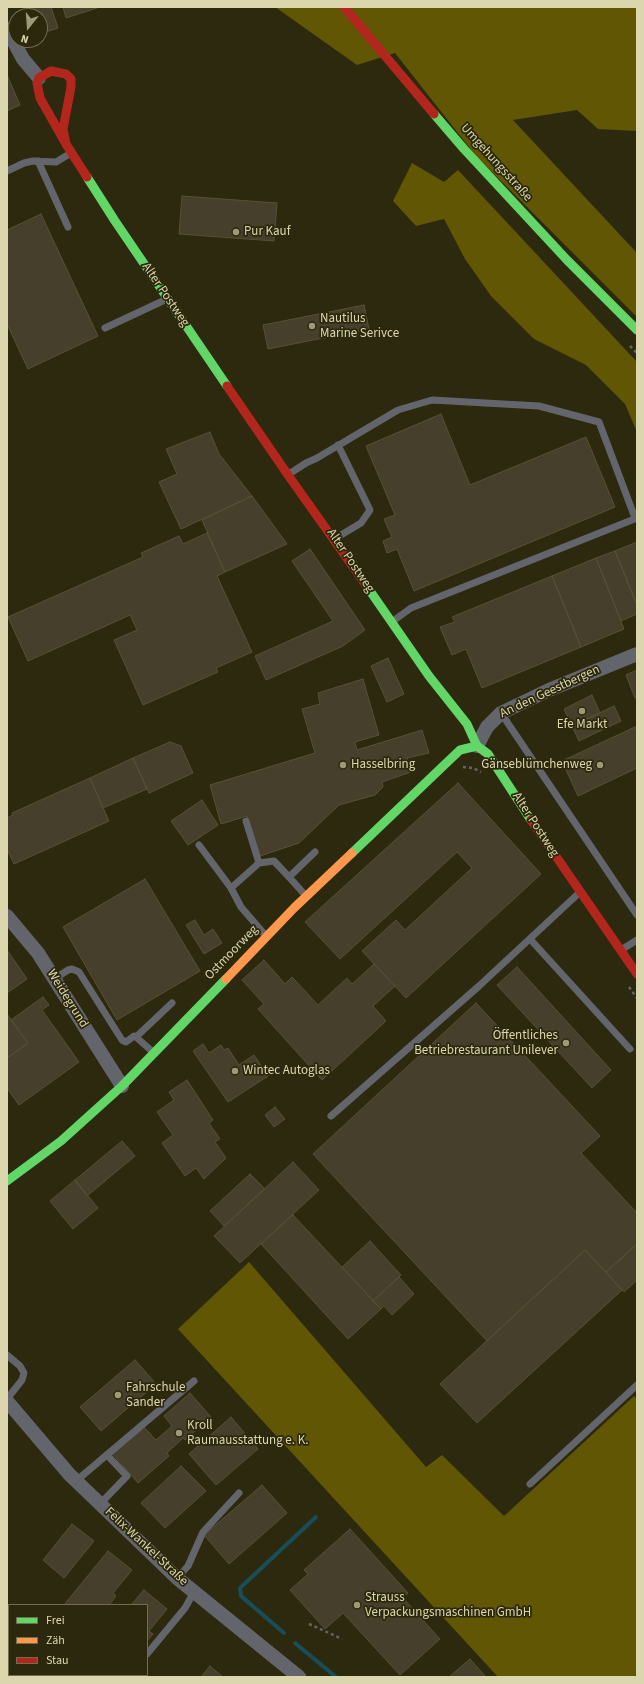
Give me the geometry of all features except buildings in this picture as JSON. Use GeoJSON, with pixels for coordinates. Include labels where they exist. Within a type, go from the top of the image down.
{"type":"FeatureCollection","features":[{"type":"Feature","properties":{"kind":"street","name":"Umgehungsstraße"},"geometry":{"type":"LineString","coordinates":[[344,7],[464,149],[567,260],[637,330]]}},
{"type":"Feature","properties":{"kind":"street"},"geometry":{"type":"LineString","coordinates":[[14,48],[39,78]]}},
{"type":"Feature","properties":{"kind":"street","name":"Alter Postweg"},"geometry":{"type":"LineString","coordinates":[[66,144],[63,130],[71,79],[66,74],[56,72],[44,74],[39,78],[37,83],[40,98],[71,153],[167,299],[429,676],[467,724],[477,746],[488,754],[550,849],[637,974]]}},
{"type":"Feature","properties":{"kind":"street","name":"An den Geestbergen"},"geometry":{"type":"LineString","coordinates":[[477,746],[487,727],[500,713],[549,690],[637,654]]}},
{"type":"Feature","properties":{"kind":"street","name":"Ostmoorweg"},"geometry":{"type":"LineString","coordinates":[[7,1181],[61,1141],[122,1086],[306,896],[460,750],[477,746]]}},
{"type":"Feature","properties":{"kind":"street","name":"Weidegrund"},"geometry":{"type":"LineString","coordinates":[[7,916],[38,953],[122,1086]]}},
{"type":"Feature","properties":{"kind":"street","name":"Felix-Wankel-Straße"},"geometry":{"type":"LineString","coordinates":[[7,1400],[76,1481],[177,1578],[299,1677]]}},
{"type":"Feature","properties":{"kind":"lane"},"geometry":{"type":"LineString","coordinates":[[7,171],[24,163],[38,161],[56,162],[71,153]]}},
{"type":"Feature","properties":{"kind":"lane"},"geometry":{"type":"LineString","coordinates":[[38,161],[68,227]]}},
{"type":"Feature","properties":{"kind":"lane"},"geometry":{"type":"LineString","coordinates":[[105,328],[167,299]]}},
{"type":"Feature","properties":{"kind":"lane"},"geometry":{"type":"LineString","coordinates":[[288,475],[306,462],[317,458],[398,410],[432,400],[539,406],[599,422],[636,518],[411,608],[391,622]]}},
{"type":"Feature","properties":{"kind":"lane"},"geometry":{"type":"LineString","coordinates":[[335,539],[362,523],[370,510],[338,445]]}},
{"type":"Feature","properties":{"kind":"lane"},"geometry":{"type":"LineString","coordinates":[[500,713],[637,915]]}},
{"type":"Feature","properties":{"kind":"lane"},"geometry":{"type":"LineString","coordinates":[[246,821],[259,863]]}},
{"type":"Feature","properties":{"kind":"lane"},"geometry":{"type":"LineString","coordinates":[[200,846],[232,888],[241,907],[267,936]]}},
{"type":"Feature","properties":{"kind":"lane"},"geometry":{"type":"LineString","coordinates":[[289,877],[315,852]]}},
{"type":"Feature","properties":{"kind":"lane"},"geometry":{"type":"LineString","coordinates":[[232,888],[259,863],[274,861],[306,896]]}},
{"type":"Feature","properties":{"kind":"lane"},"geometry":{"type":"LineString","coordinates":[[331,1116],[479,986],[580,892]]}},
{"type":"Feature","properties":{"kind":"lane"},"geometry":{"type":"LineString","coordinates":[[530,939],[630,1049]]}},
{"type":"Feature","properties":{"kind":"lane"},"geometry":{"type":"LineString","coordinates":[[620,950],[637,940]]}},
{"type":"Feature","properties":{"kind":"lane"},"geometry":{"type":"LineString","coordinates":[[54,979],[68,970],[72,969],[79,972],[122,1040],[126,1042],[134,1036],[136,1037],[172,1003]]}},
{"type":"Feature","properties":{"kind":"lane"},"geometry":{"type":"LineString","coordinates":[[136,1037],[154,1053]]}},
{"type":"Feature","properties":{"kind":"lane"},"geometry":{"type":"LineString","coordinates":[[7,1354],[20,1366],[24,1373],[22,1380],[7,1400]]}},
{"type":"Feature","properties":{"kind":"lane"},"geometry":{"type":"LineString","coordinates":[[76,1481],[194,1381]]}},
{"type":"Feature","properties":{"kind":"lane"},"geometry":{"type":"LineString","coordinates":[[530,1484],[637,1385]]}},
{"type":"Feature","properties":{"kind":"lane"},"geometry":{"type":"LineString","coordinates":[[100,1504],[127,1476],[107,1455]]}},
{"type":"Feature","properties":{"kind":"lane"},"geometry":{"type":"LineString","coordinates":[[177,1578],[188,1566],[203,1532],[239,1492]]}},
{"type":"Feature","properties":{"kind":"lane"},"geometry":{"type":"LineString","coordinates":[[148,1653],[184,1608],[194,1592]]}},
{"type":"Feature","properties":{"kind":"path"},"geometry":{"type":"LineString","coordinates":[[461,767],[473,768],[483,774]]}},
{"type":"Feature","properties":{"kind":"path"},"geometry":{"type":"LineString","coordinates":[[628,986],[637,998]]}},
{"type":"Feature","properties":{"kind":"path"},"geometry":{"type":"LineString","coordinates":[[309,1624],[342,1638]]}},
{"type":"Feature","properties":{"kind":"shaded area"},"geometry":{"type":"Polygon","coordinates":[[[275,7],[637,7],[637,131],[598,129],[577,110],[513,120],[637,253],[637,317],[476,156],[395,53],[357,65],[275,7]]]}},
{"type":"Feature","properties":{"kind":"shaded area"},"geometry":{"type":"Polygon","coordinates":[[[412,163],[444,182],[458,170],[637,362],[637,432],[625,404],[586,365],[534,339],[491,296],[465,259],[444,219],[416,226],[393,201],[412,163]]]}},
{"type":"Feature","properties":{"kind":"shaded area"},"geometry":{"type":"Polygon","coordinates":[[[249,1262],[426,1467],[442,1455],[504,1516],[634,1396],[637,1399],[637,1674],[634,1677],[498,1677],[178,1329],[249,1262]]]}},
{"type":"Feature","properties":{"kind":"waterway"},"geometry":{"type":"LineString","coordinates":[[284,1633],[241,1596],[240,1588],[316,1517]]}},
{"type":"Feature","properties":{"kind":"waterway"},"geometry":{"type":"LineString","coordinates":[[295,1643],[336,1677]]}},
{"type":"Feature","properties":{"kind":"traffic: fast"},"geometry":{"type":"LineString","coordinates":[[434,114],[464,149],[567,260],[637,330]]}},
{"type":"Feature","properties":{"kind":"traffic: fast"},"geometry":{"type":"LineString","coordinates":[[87,177],[115,221],[227,386]]}},
{"type":"Feature","properties":{"kind":"traffic: fast"},"geometry":{"type":"LineString","coordinates":[[368,588],[429,676],[467,724],[477,746],[488,754],[531,820]]}},
{"type":"Feature","properties":{"kind":"traffic: fast"},"geometry":{"type":"LineString","coordinates":[[352,853],[460,750],[477,746]]}},
{"type":"Feature","properties":{"kind":"traffic: fast"},"geometry":{"type":"LineString","coordinates":[[7,1181],[61,1141],[122,1086],[226,979]]}},
{"type":"Feature","properties":{"kind":"traffic: slow"},"geometry":{"type":"LineString","coordinates":[[226,979],[294,908],[352,853]]}},
{"type":"Feature","properties":{"kind":"traffic: jam"},"geometry":{"type":"LineString","coordinates":[[344,7],[434,114]]}},
{"type":"Feature","properties":{"kind":"traffic: jam"},"geometry":{"type":"LineString","coordinates":[[66,144],[63,129],[71,87],[71,79],[66,74],[51,71],[39,78],[37,83],[40,98],[66,144],[87,177]]}},
{"type":"Feature","properties":{"kind":"traffic: jam"},"geometry":{"type":"LineString","coordinates":[[227,386],[368,588]]}},
{"type":"Feature","properties":{"kind":"traffic: jam"},"geometry":{"type":"LineString","coordinates":[[531,820],[637,974]]}},
{"type":"Feature","properties":{"kind":"place","name":"Pur Kauf"},"geometry":{"type":"Point","coordinates":[236,232]}},
{"type":"Feature","properties":{"kind":"place","name":"Nautilus Marine Serivce"},"geometry":{"type":"Point","coordinates":[312,326]}},
{"type":"Feature","properties":{"kind":"place","name":"Efe Markt"},"geometry":{"type":"Point","coordinates":[582,711]}},
{"type":"Feature","properties":{"kind":"place","name":"Hasselbring"},"geometry":{"type":"Point","coordinates":[343,765]}},
{"type":"Feature","properties":{"kind":"place","name":"Gänseblümchenweg"},"geometry":{"type":"Point","coordinates":[600,765]}},
{"type":"Feature","properties":{"kind":"place","name":"Öffentliches Betriebrestaurant Unilever"},"geometry":{"type":"Point","coordinates":[566,1043]}},
{"type":"Feature","properties":{"kind":"place","name":"Wintec Autoglas"},"geometry":{"type":"Point","coordinates":[235,1071]}},
{"type":"Feature","properties":{"kind":"place","name":"Fahrschule Sander"},"geometry":{"type":"Point","coordinates":[118,1395]}},
{"type":"Feature","properties":{"kind":"place","name":"Kroll Raumausstattung e. K."},"geometry":{"type":"Point","coordinates":[179,1433]}},
{"type":"Feature","properties":{"kind":"place","name":"Strauss Verpackungsmaschinen GmbH"},"geometry":{"type":"Point","coordinates":[357,1605]}}]}
